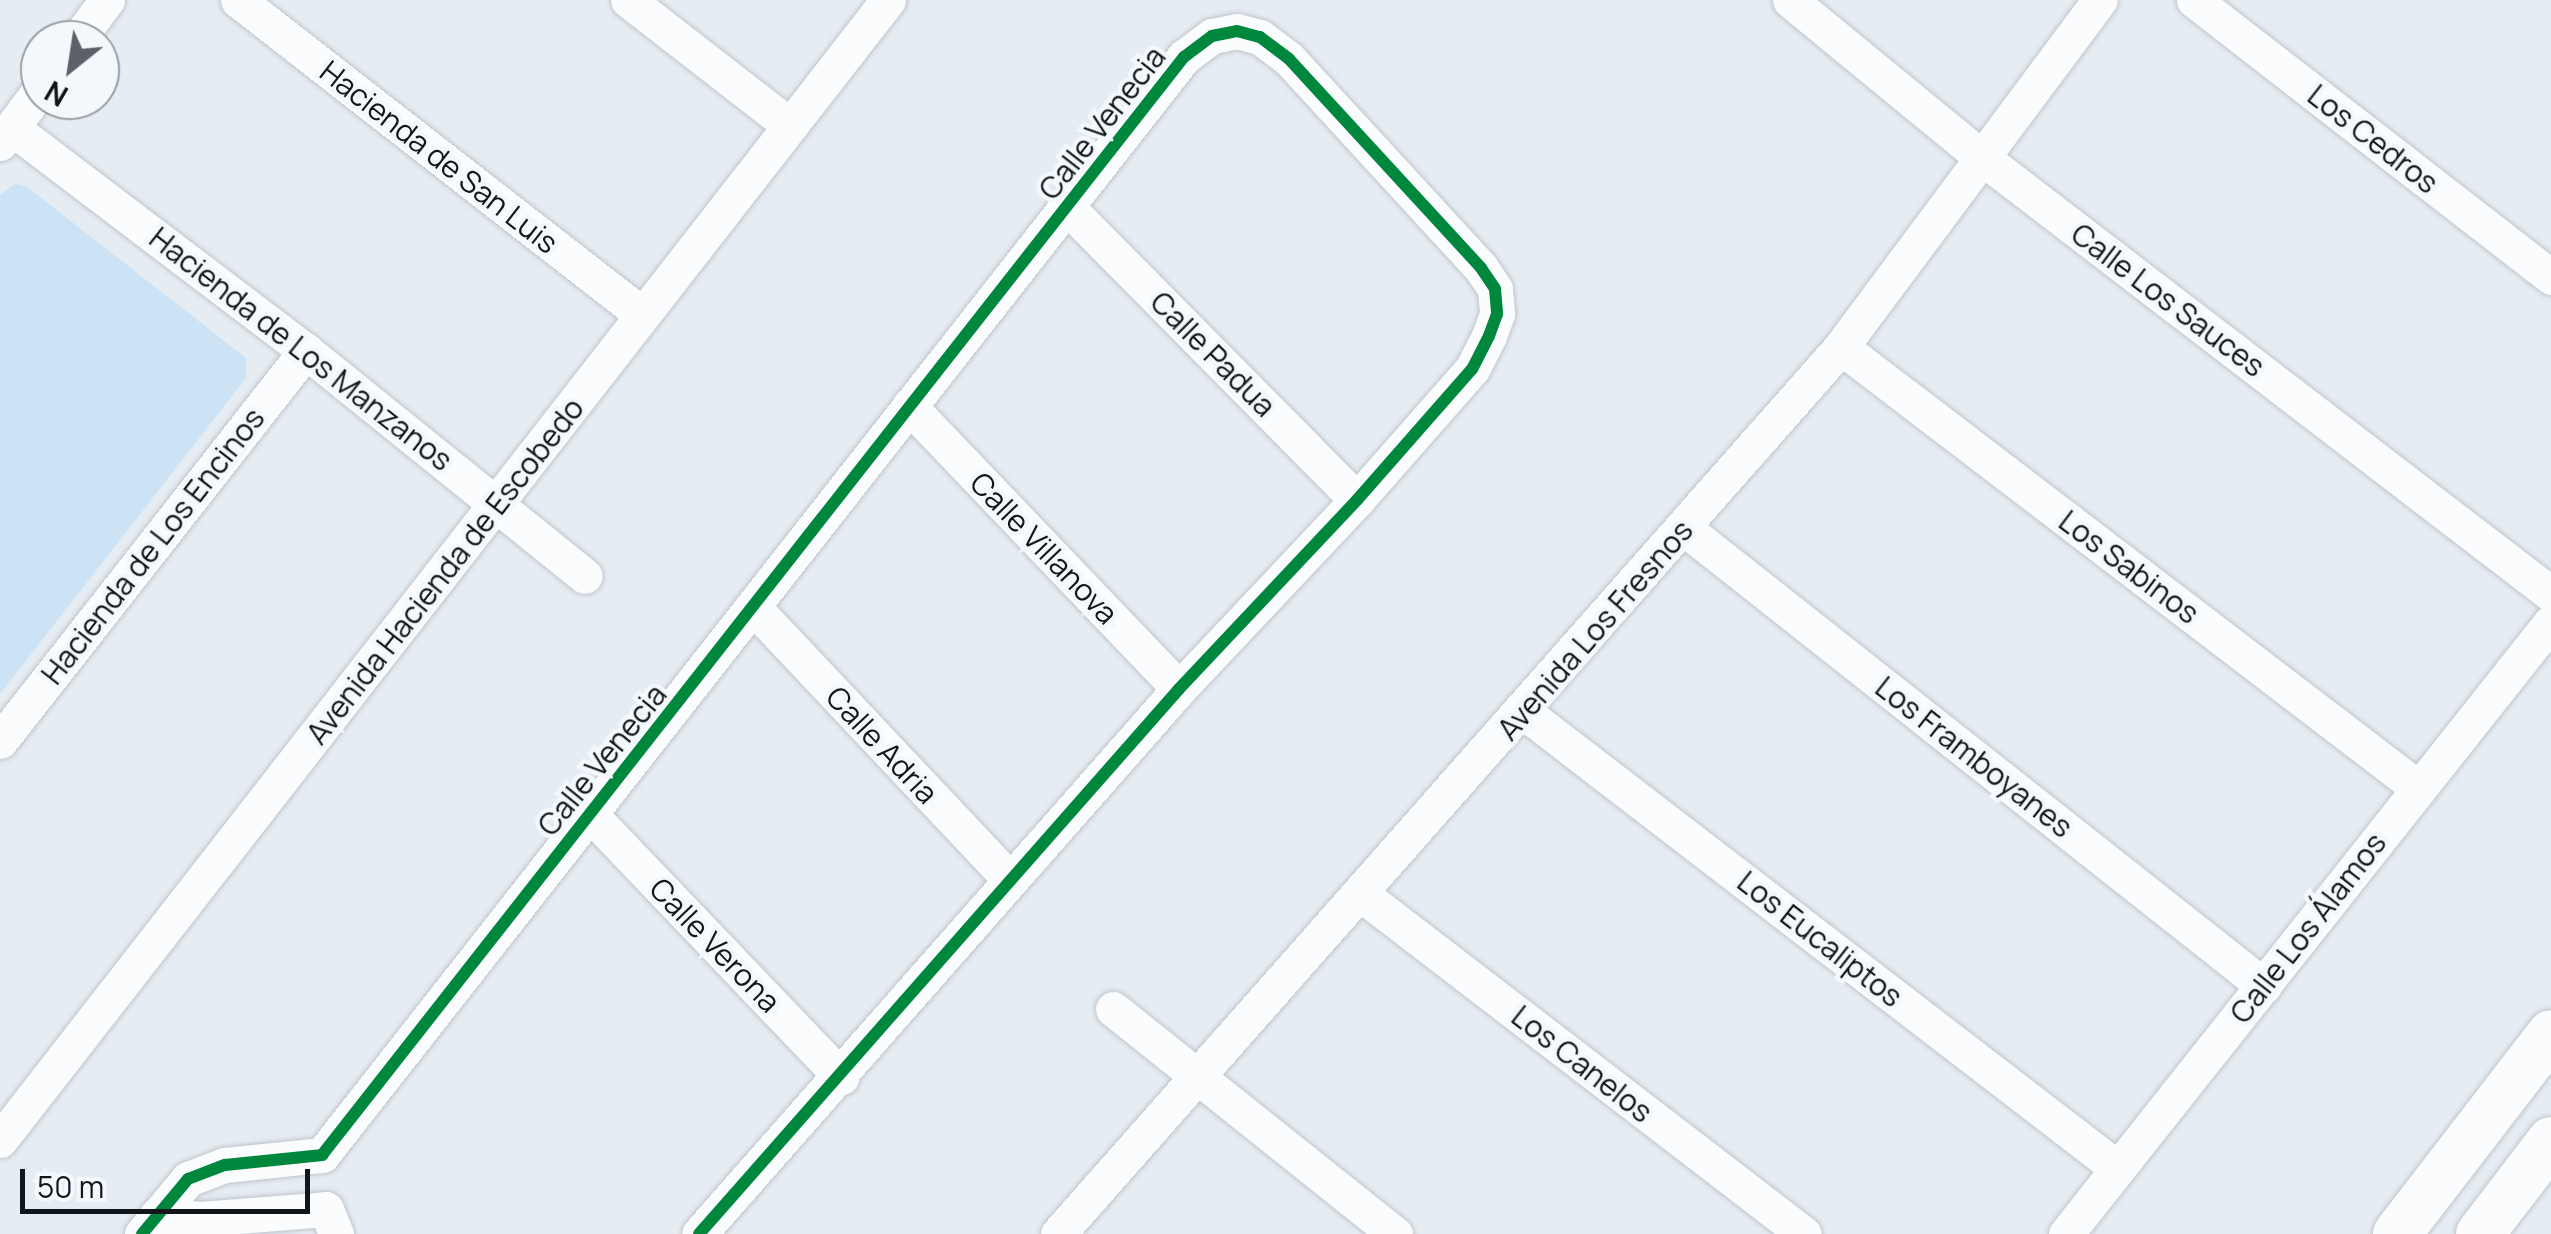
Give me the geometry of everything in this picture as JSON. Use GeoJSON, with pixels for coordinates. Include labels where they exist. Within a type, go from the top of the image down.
{"type":"FeatureCollection","features":[{"type":"Feature","properties":{"kind":"street","name":"Hacienda de San Luis"},"geometry":{"type":"LineString","coordinates":[[238,0],[640,313]]}},
{"type":"Feature","properties":{"kind":"street"},"geometry":{"type":"LineString","coordinates":[[628,0],[789,124]]}},
{"type":"Feature","properties":{"kind":"street","name":"Avenida Hacienda de Escobedo"},"geometry":{"type":"LineString","coordinates":[[0,1140],[500,504],[640,313],[888,0]]}},
{"type":"Feature","properties":{"kind":"street","name":"Calle Los Sauces"},"geometry":{"type":"LineString","coordinates":[[1790,0],[1980,156],[2551,594]]}},
{"type":"Feature","properties":{"kind":"street","name":"Avenida Los Fresnos"},"geometry":{"type":"LineString","coordinates":[[1058,1234],[1194,1077],[1524,712],[1841,346],[2100,0]]}},
{"type":"Feature","properties":{"kind":"street","name":"Los Cedros"},"geometry":{"type":"LineString","coordinates":[[2194,0],[2551,277]]}},
{"type":"Feature","properties":{"kind":"street","name":"Calle Venecia"},"geometry":{"type":"LineString","coordinates":[[150,1225],[188,1179],[215,1167],[322,1155],[755,610],[909,406],[1184,57],[1212,36],[1237,31],[1260,37],[1289,59],[1495,290],[1497,314],[1472,369],[1357,500],[1179,689],[699,1234]]}},
{"type":"Feature","properties":{"kind":"street","name":"Hacienda de Los Manzanos"},"geometry":{"type":"LineString","coordinates":[[6,135],[306,351],[585,576]]}},
{"type":"Feature","properties":{"kind":"street","name":"Calle Padua"},"geometry":{"type":"LineString","coordinates":[[1068,208],[1357,500]]}},
{"type":"Feature","properties":{"kind":"street","name":"Los Sabinos"},"geometry":{"type":"LineString","coordinates":[[1841,346],[2417,787]]}},
{"type":"Feature","properties":{"kind":"street","name":"Hacienda de Los Encinos"},"geometry":{"type":"LineString","coordinates":[[0,741],[306,351]]}},
{"type":"Feature","properties":{"kind":"street","name":"Calle Villanova"},"geometry":{"type":"LineString","coordinates":[[909,406],[1179,689]]}},
{"type":"Feature","properties":{"kind":"street","name":"Los Framboyanes"},"geometry":{"type":"LineString","coordinates":[[1684,528],[2264,986]]}},
{"type":"Feature","properties":{"kind":"street","name":"Calle Adria"},"geometry":{"type":"LineString","coordinates":[[755,610],[1010,880]]}},
{"type":"Feature","properties":{"kind":"street","name":"Calle Los Álamos"},"geometry":{"type":"LineString","coordinates":[[2066,1234],[2116,1166],[2264,986],[2417,787],[2551,622]]}},
{"type":"Feature","properties":{"kind":"street","name":"Los Eucaliptos"},"geometry":{"type":"LineString","coordinates":[[1524,712],[2116,1166]]}},
{"type":"Feature","properties":{"kind":"street","name":"Calle Verona"},"geometry":{"type":"LineString","coordinates":[[590,814],[841,1077]]}},
{"type":"Feature","properties":{"kind":"street","name":"Los Canelos"},"geometry":{"type":"LineString","coordinates":[[1362,894],[1804,1234]]}},
{"type":"Feature","properties":{"kind":"street"},"geometry":{"type":"LineString","coordinates":[[1114,1010],[1395,1234]]}},
{"type":"Feature","properties":{"kind":"street"},"geometry":{"type":"LineString","coordinates":[[2396,1234],[2551,1034]]}},
{"type":"Feature","properties":{"kind":"street"},"geometry":{"type":"LineString","coordinates":[[2480,1234],[2551,1141]]}},
{"type":"Feature","properties":{"kind":"street","name":"Calle Venecia"},"geometry":{"type":"LineString","coordinates":[[150,1225],[200,1219],[331,1221]]}},
{"type":"Feature","properties":{"kind":"shaded area"},"geometry":{"type":"Polygon","coordinates":[[[15,184],[26,186],[246,358],[246,378],[0,694],[0,195],[15,184]]]}},
{"type":"Feature","properties":{"kind":"cycle path"},"geometry":{"type":"LineString","coordinates":[[142,1234],[188,1179],[225,1165],[322,1155],[1184,57],[1212,36],[1237,31],[1260,37],[1289,59],[1481,268],[1495,289],[1497,314],[1489,336],[1472,369],[1357,500],[1179,689],[699,1234]]}}]}
